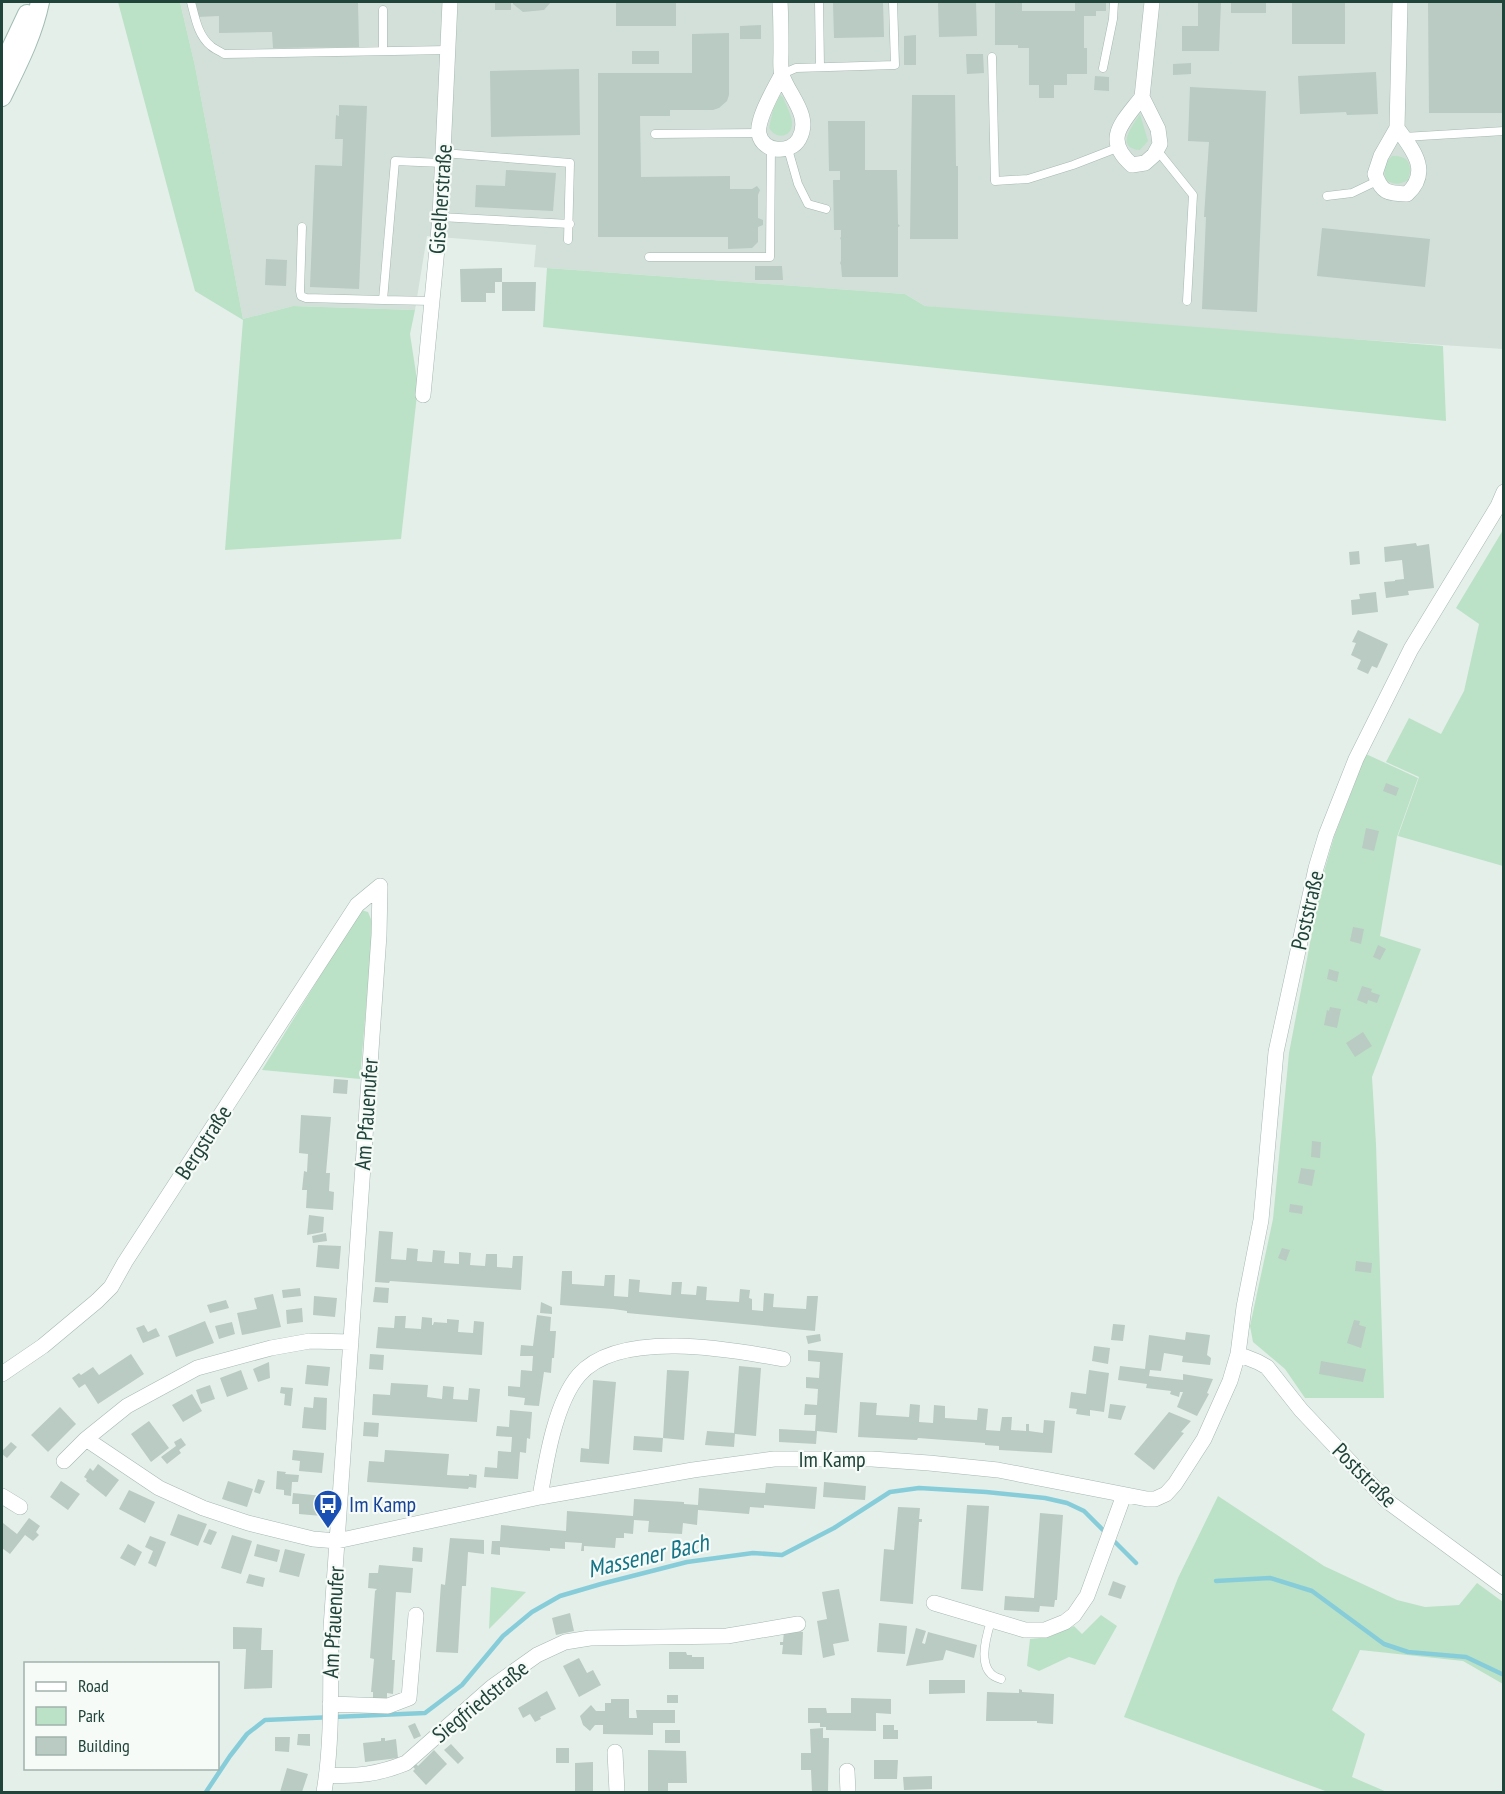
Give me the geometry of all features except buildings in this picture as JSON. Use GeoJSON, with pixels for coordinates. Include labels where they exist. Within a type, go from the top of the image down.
{"type":"FeatureCollection","features":[{"type":"Feature","properties":{"kind":"main road"},"geometry":{"type":"LineString","coordinates":[[2,67],[32,2]]}},
{"type":"Feature","properties":{"kind":"main road"},"geometry":{"type":"LineString","coordinates":[[2,97],[26,48],[40,2]]}},
{"type":"Feature","properties":{"kind":"street","name":"Giselherstraße"},"geometry":{"type":"LineString","coordinates":[[423,395],[440,217],[450,2]]}},
{"type":"Feature","properties":{"kind":"street"},"geometry":{"type":"LineString","coordinates":[[780,2],[782,74],[801,113],[804,128],[798,141],[788,149],[780,150],[762,140],[759,133],[763,113],[782,74]]}},
{"type":"Feature","properties":{"kind":"street"},"geometry":{"type":"LineString","coordinates":[[1142,97],[1158,129],[1160,144],[1155,155],[1144,164],[1132,165],[1122,157],[1117,148],[1118,135],[1122,123],[1142,97],[1152,2]]}},
{"type":"Feature","properties":{"kind":"street"},"geometry":{"type":"LineString","coordinates":[[1400,2],[1401,132],[1415,153],[1420,173],[1416,186],[1407,194],[1388,192],[1380,187],[1375,174],[1381,156],[1401,132]]}},
{"type":"Feature","properties":{"kind":"street","name":"Poststraße"},"geometry":{"type":"LineString","coordinates":[[1166,1494],[1204,1440],[1230,1381],[1238,1354],[1261,1220],[1276,1052],[1320,857],[1356,759],[1411,648],[1501,499]]}},
{"type":"Feature","properties":{"kind":"street","name":"Am Pfauenufer"},"geometry":{"type":"LineString","coordinates":[[327,1775],[331,1628],[379,935],[380,886]]}},
{"type":"Feature","properties":{"kind":"street","name":"Bergstraße"},"geometry":{"type":"LineString","coordinates":[[2,1374],[43,1346],[111,1287],[357,905],[380,886]]}},
{"type":"Feature","properties":{"kind":"street"},"geometry":{"type":"LineString","coordinates":[[64,1461],[86,1439],[127,1406],[197,1368],[281,1346],[310,1341],[351,1342]]}},
{"type":"Feature","properties":{"kind":"street"},"geometry":{"type":"LineString","coordinates":[[540,1497],[546,1459],[568,1391],[579,1375],[593,1363],[608,1355],[626,1350],[658,1347],[704,1347],[743,1351],[783,1359]]}},
{"type":"Feature","properties":{"kind":"street","name":"Poststraße"},"geometry":{"type":"LineString","coordinates":[[1238,1354],[1267,1367],[1301,1410],[1387,1501],[1503,1587]]}},
{"type":"Feature","properties":{"kind":"street","name":"Am Pfauenufer"},"geometry":{"type":"LineString","coordinates":[[86,1439],[159,1488],[203,1508],[313,1539],[337,1541]]}},
{"type":"Feature","properties":{"kind":"street","name":"Im Kamp"},"geometry":{"type":"LineString","coordinates":[[337,1541],[540,1497],[693,1470],[774,1459],[872,1459],[929,1462],[999,1470],[1147,1499],[1155,1499],[1166,1494]]}},
{"type":"Feature","properties":{"kind":"street"},"geometry":{"type":"LineString","coordinates":[[934,1603],[1025,1630],[1054,1628],[1065,1622],[1074,1615],[1087,1596],[1124,1495]]}},
{"type":"Feature","properties":{"kind":"street"},"geometry":{"type":"LineString","coordinates":[[2,1496],[20,1506]]}},
{"type":"Feature","properties":{"kind":"street","name":"Am Pfauenufer"},"geometry":{"type":"LineString","coordinates":[[329,1707],[388,1706],[409,1698],[416,1615]]}},
{"type":"Feature","properties":{"kind":"street","name":"Siegfriedstraße"},"geometry":{"type":"LineString","coordinates":[[327,1775],[353,1777],[406,1763],[492,1687],[537,1655],[565,1642],[590,1638],[727,1636],[798,1624]]}},
{"type":"Feature","properties":{"kind":"street"},"geometry":{"type":"LineString","coordinates":[[615,1752],[617,1792]]}},
{"type":"Feature","properties":{"kind":"street"},"geometry":{"type":"LineString","coordinates":[[847,1772],[848,1792]]}},
{"type":"Feature","properties":{"kind":"street"},"geometry":{"type":"LineString","coordinates":[[324,1792],[327,1775]]}},
{"type":"Feature","properties":{"kind":"lane"},"geometry":{"type":"LineString","coordinates":[[191,2],[203,37],[211,46],[224,54],[448,50]]}},
{"type":"Feature","properties":{"kind":"lane"},"geometry":{"type":"LineString","coordinates":[[819,2],[820,67]]}},
{"type":"Feature","properties":{"kind":"lane"},"geometry":{"type":"LineString","coordinates":[[782,74],[796,68],[895,65],[893,2]]}},
{"type":"Feature","properties":{"kind":"lane"},"geometry":{"type":"LineString","coordinates":[[1102,68],[1113,19],[1114,2]]}},
{"type":"Feature","properties":{"kind":"lane"},"geometry":{"type":"LineString","coordinates":[[383,10],[383,51]]}},
{"type":"Feature","properties":{"kind":"lane"},"geometry":{"type":"LineString","coordinates":[[992,57],[995,181],[1028,179],[1117,148]]}},
{"type":"Feature","properties":{"kind":"lane"},"geometry":{"type":"LineString","coordinates":[[1401,132],[1503,131]]}},
{"type":"Feature","properties":{"kind":"lane"},"geometry":{"type":"LineString","coordinates":[[655,134],[759,133]]}},
{"type":"Feature","properties":{"kind":"lane"},"geometry":{"type":"LineString","coordinates":[[649,257],[770,257],[771,147]]}},
{"type":"Feature","properties":{"kind":"lane"},"geometry":{"type":"LineString","coordinates":[[788,149],[798,184],[808,204],[826,209]]}},
{"type":"Feature","properties":{"kind":"lane"},"geometry":{"type":"LineString","coordinates":[[1157,150],[1193,195],[1187,301]]}},
{"type":"Feature","properties":{"kind":"lane"},"geometry":{"type":"LineString","coordinates":[[383,300],[395,161],[443,158],[570,163],[568,240]]}},
{"type":"Feature","properties":{"kind":"lane"},"geometry":{"type":"LineString","coordinates":[[1327,196],[1352,193],[1377,180]]}},
{"type":"Feature","properties":{"kind":"lane"},"geometry":{"type":"LineString","coordinates":[[440,217],[570,224]]}},
{"type":"Feature","properties":{"kind":"lane"},"geometry":{"type":"LineString","coordinates":[[303,227],[301,296],[306,298],[432,301]]}},
{"type":"Feature","properties":{"kind":"lane"},"geometry":{"type":"LineString","coordinates":[[991,1621],[984,1656],[990,1673],[996,1678],[1001,1678]]}},
{"type":"Feature","properties":{"kind":"shaded area"},"geometry":{"type":"Polygon","coordinates":[[[180,2],[1503,2],[1503,349],[1044,319],[925,306],[905,294],[534,267],[536,245],[427,236],[415,310],[293,306],[243,319],[195,66],[180,2]]]}},
{"type":"Feature","properties":{"kind":"green space"},"geometry":{"type":"Polygon","coordinates":[[[118,2],[180,2],[195,66],[243,319],[293,306],[415,310],[410,334],[418,386],[401,539],[225,550],[243,320],[195,291],[118,2]]]}},
{"type":"Feature","properties":{"kind":"green space"},"geometry":{"type":"Polygon","coordinates":[[[780,95],[783,97],[792,122],[790,131],[784,136],[772,132],[769,128],[773,110],[780,95]]]}},
{"type":"Feature","properties":{"kind":"green space"},"geometry":{"type":"Polygon","coordinates":[[[1140,114],[1148,141],[1140,150],[1132,148],[1127,141],[1130,130],[1140,114]]]}},
{"type":"Feature","properties":{"kind":"green space"},"geometry":{"type":"Polygon","coordinates":[[[1392,156],[1402,157],[1408,162],[1410,170],[1408,180],[1397,184],[1386,180],[1385,167],[1392,156]]]}},
{"type":"Feature","properties":{"kind":"green space"},"geometry":{"type":"Polygon","coordinates":[[[547,268],[905,294],[925,306],[1443,346],[1446,421],[543,327],[547,268]]]}},
{"type":"Feature","properties":{"kind":"green space"},"geometry":{"type":"Polygon","coordinates":[[[1503,530],[1503,866],[1398,836],[1419,777],[1386,762],[1409,718],[1441,734],[1464,691],[1479,624],[1456,608],[1503,530]]]}},
{"type":"Feature","properties":{"kind":"green space"},"geometry":{"type":"Polygon","coordinates":[[[1366,754],[1418,778],[1397,837],[1380,936],[1421,949],[1372,1077],[1384,1398],[1305,1398],[1285,1369],[1253,1342],[1250,1326],[1273,1219],[1289,1053],[1323,875],[1334,837],[1366,754]]]}},
{"type":"Feature","properties":{"kind":"green space"},"geometry":{"type":"Polygon","coordinates":[[[361,910],[368,912],[373,924],[360,1079],[262,1070],[361,910]]]}},
{"type":"Feature","properties":{"kind":"green space"},"geometry":{"type":"Polygon","coordinates":[[[1218,1496],[1324,1566],[1397,1600],[1425,1607],[1459,1605],[1477,1583],[1503,1602],[1503,1684],[1463,1661],[1360,1650],[1332,1710],[1365,1734],[1352,1777],[1387,1792],[1328,1792],[1124,1717],[1178,1578],[1218,1496]]]}},
{"type":"Feature","properties":{"kind":"green space"},"geometry":{"type":"Polygon","coordinates":[[[491,1587],[526,1592],[489,1629],[491,1587]]]}},
{"type":"Feature","properties":{"kind":"green space"},"geometry":{"type":"Polygon","coordinates":[[[1101,1615],[1117,1626],[1095,1665],[1069,1657],[1039,1671],[1027,1666],[1030,1639],[1049,1637],[1074,1626],[1082,1634],[1101,1615]]]}},
{"type":"Feature","properties":{"kind":"waterway","name":"Massener Bach"},"geometry":{"type":"LineString","coordinates":[[206,1792],[247,1734],[265,1720],[425,1713],[462,1685],[503,1636],[532,1612],[560,1596],[687,1562],[753,1553],[782,1555],[834,1528],[890,1492],[919,1488],[1045,1498],[1067,1503],[1084,1511],[1106,1533]]}},
{"type":"Feature","properties":{"kind":"waterway","name":"Massener Bach"},"geometry":{"type":"LineString","coordinates":[[1112,1539],[1136,1563]]}},
{"type":"Feature","properties":{"kind":"waterway","name":"Massener Bach"},"geometry":{"type":"LineString","coordinates":[[1216,1581],[1270,1578],[1312,1591],[1384,1644],[1408,1652],[1466,1657],[1504,1675]]}},
{"type":"Feature","properties":{"kind":"place","name":"Im Kamp"},"geometry":{"type":"Point","coordinates":[328,1530]}}]}
